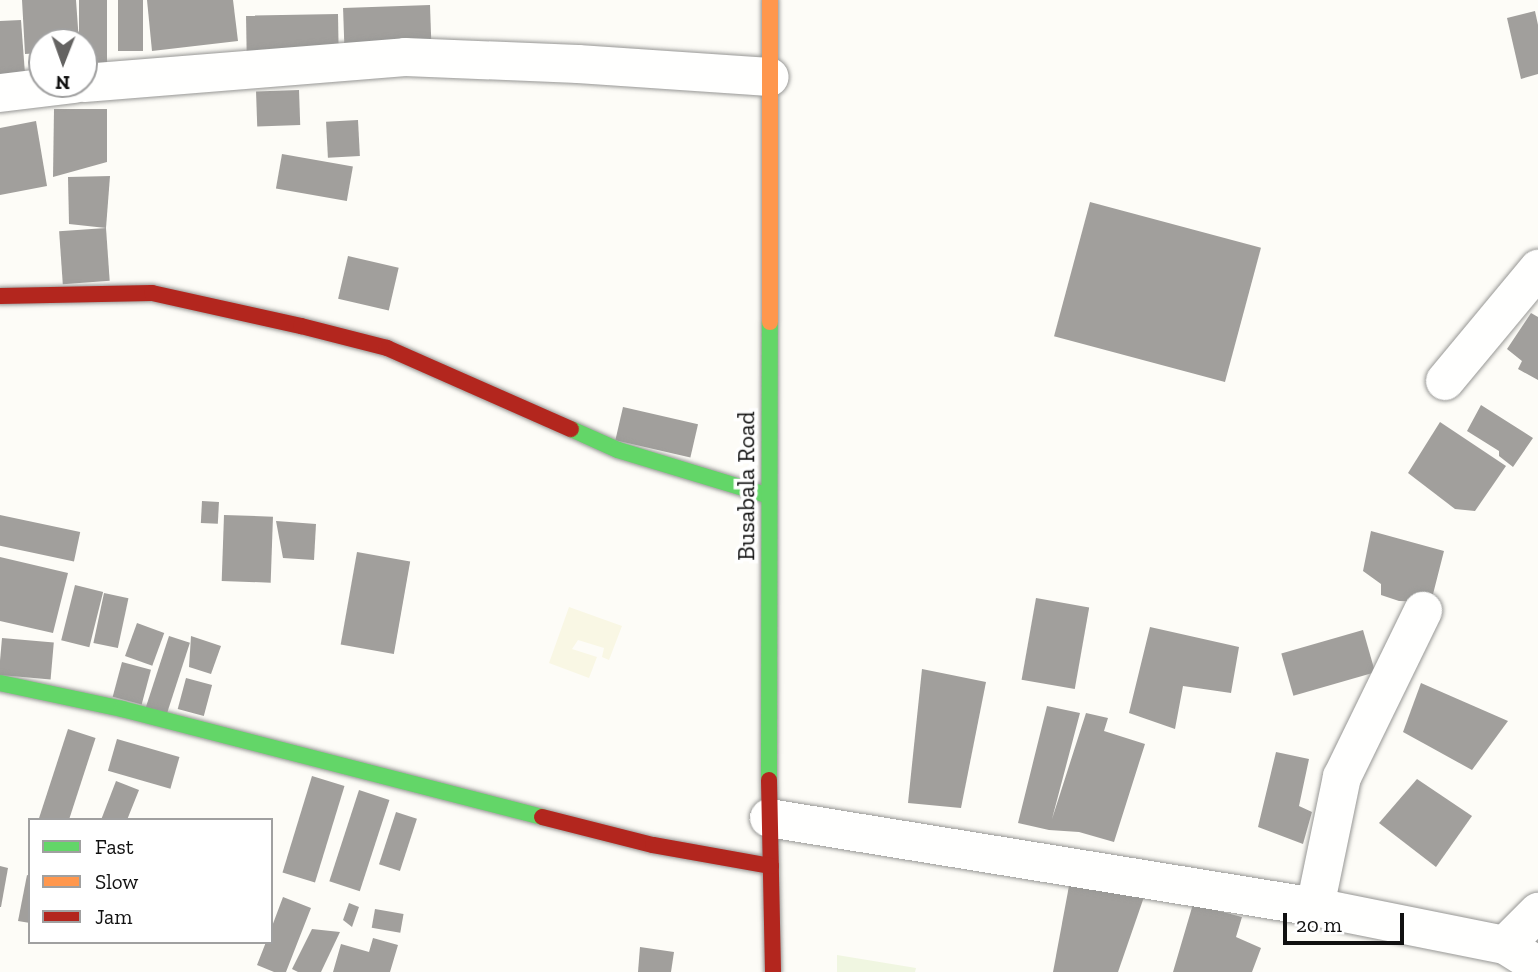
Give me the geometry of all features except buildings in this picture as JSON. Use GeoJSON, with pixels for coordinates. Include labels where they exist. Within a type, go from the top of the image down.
{"type":"FeatureCollection","features":[{"type":"Feature","properties":{"kind":"street","name":"Busabala Road"},"geometry":{"type":"LineString","coordinates":[[770,0],[769,818],[773,972]]}},
{"type":"Feature","properties":{"kind":"street"},"geometry":{"type":"LineString","coordinates":[[98,82],[405,57],[578,64],[770,77]]}},
{"type":"Feature","properties":{"kind":"street"},"geometry":{"type":"LineString","coordinates":[[0,93],[28,90]]}},
{"type":"Feature","properties":{"kind":"street"},"geometry":{"type":"LineString","coordinates":[[1445,381],[1538,269]]}},
{"type":"Feature","properties":{"kind":"street"},"geometry":{"type":"LineString","coordinates":[[0,296],[152,293],[387,348],[618,450],[769,496]]}},
{"type":"Feature","properties":{"kind":"street"},"geometry":{"type":"LineString","coordinates":[[1315,907],[1342,777],[1423,611]]}},
{"type":"Feature","properties":{"kind":"street"},"geometry":{"type":"LineString","coordinates":[[0,683],[122,709],[653,845],[771,866]]}},
{"type":"Feature","properties":{"kind":"street"},"geometry":{"type":"LineString","coordinates":[[769,818],[1315,907],[1505,945],[1538,966]]}},
{"type":"Feature","properties":{"kind":"street"},"geometry":{"type":"LineString","coordinates":[[1505,945],[1538,912]]}},
{"type":"Feature","properties":{"kind":"shaded area"},"geometry":{"type":"Polygon","coordinates":[[[569,607],[622,626],[609,660],[602,657],[604,648],[578,640],[572,649],[597,657],[589,678],[549,663],[569,607]]]}},
{"type":"Feature","properties":{"kind":"green space"},"geometry":{"type":"Polygon","coordinates":[[[837,955],[916,968],[915,972],[837,972],[837,955]]]}},
{"type":"Feature","properties":{"kind":"traffic: fast"},"geometry":{"type":"LineString","coordinates":[[769,780],[770,322]]}},
{"type":"Feature","properties":{"kind":"traffic: fast"},"geometry":{"type":"LineString","coordinates":[[571,429],[618,450],[769,496]]}},
{"type":"Feature","properties":{"kind":"traffic: fast"},"geometry":{"type":"LineString","coordinates":[[0,683],[122,709],[542,817]]}},
{"type":"Feature","properties":{"kind":"traffic: slow"},"geometry":{"type":"LineString","coordinates":[[770,0],[770,322]]}},
{"type":"Feature","properties":{"kind":"traffic: jam"},"geometry":{"type":"LineString","coordinates":[[0,296],[152,293],[301,326],[387,348],[571,429]]}},
{"type":"Feature","properties":{"kind":"traffic: jam"},"geometry":{"type":"LineString","coordinates":[[769,780],[773,972]]}},
{"type":"Feature","properties":{"kind":"traffic: jam"},"geometry":{"type":"LineString","coordinates":[[542,817],[653,845],[771,866]]}}]}
